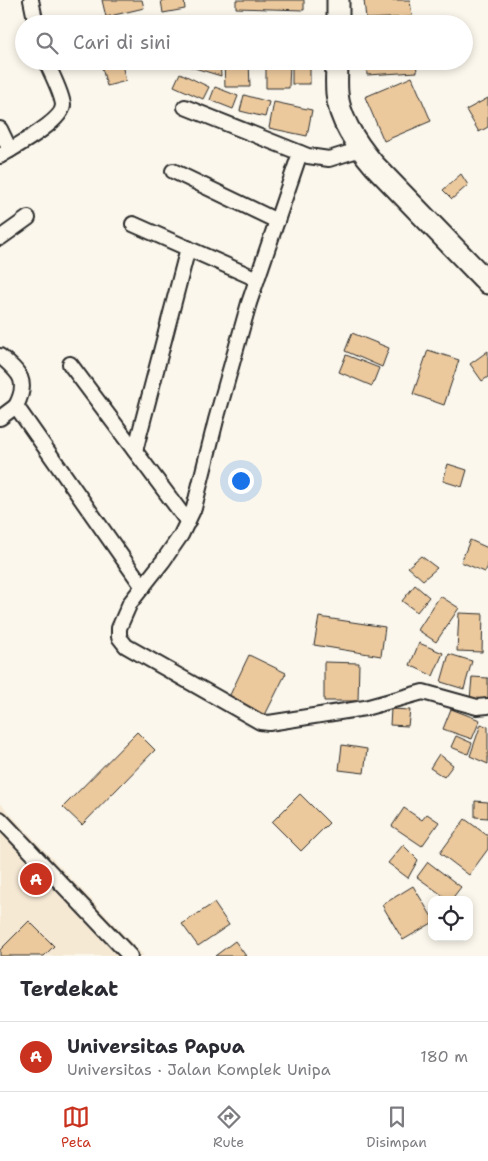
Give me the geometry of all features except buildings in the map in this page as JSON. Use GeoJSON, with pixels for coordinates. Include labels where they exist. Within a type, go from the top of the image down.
{"type":"FeatureCollection","features":[{"type":"Feature","properties":{"kind":"main road"},"geometry":{"type":"LineString","coordinates":[[338,0],[338,15]]}},
{"type":"Feature","properties":{"kind":"main road"},"geometry":{"type":"LineString","coordinates":[[337,70],[336,93],[339,108],[361,149],[374,165],[488,283]]}},
{"type":"Feature","properties":{"kind":"street"},"geometry":{"type":"LineString","coordinates":[[31,0],[34,15]]}},
{"type":"Feature","properties":{"kind":"street"},"geometry":{"type":"LineString","coordinates":[[0,128],[5,153],[46,126],[60,114],[63,106],[49,70]]}},
{"type":"Feature","properties":{"kind":"street"},"geometry":{"type":"LineString","coordinates":[[185,107],[300,153],[329,159],[361,149]]}},
{"type":"Feature","properties":{"kind":"street"},"geometry":{"type":"LineString","coordinates":[[300,153],[257,280],[216,420],[194,508],[181,535],[130,603],[119,628],[119,638],[126,646],[260,722],[269,724],[365,708],[423,692],[477,707],[488,706]]}},
{"type":"Feature","properties":{"kind":"street"},"geometry":{"type":"LineString","coordinates":[[173,171],[277,221]]}},
{"type":"Feature","properties":{"kind":"street"},"geometry":{"type":"LineString","coordinates":[[0,238],[28,218]]}},
{"type":"Feature","properties":{"kind":"street"},"geometry":{"type":"LineString","coordinates":[[133,224],[257,280]]}},
{"type":"Feature","properties":{"kind":"street"},"geometry":{"type":"LineString","coordinates":[[135,451],[188,248]]}},
{"type":"Feature","properties":{"kind":"street"},"geometry":{"type":"LineString","coordinates":[[0,356],[21,377],[23,384],[22,395],[16,406],[0,418]]}},
{"type":"Feature","properties":{"kind":"street"},"geometry":{"type":"LineString","coordinates":[[70,364],[188,522]]}},
{"type":"Feature","properties":{"kind":"street"},"geometry":{"type":"LineString","coordinates":[[16,406],[143,587]]}},
{"type":"Feature","properties":{"kind":"street"},"geometry":{"type":"LineString","coordinates":[[0,818],[130,956]]}},
{"type":"Feature","properties":{"kind":"shaded area"},"geometry":{"type":"Polygon","coordinates":[[[0,803],[144,956],[0,956],[0,803]]]}},
{"type":"Feature","properties":{"kind":"place","name":"Universitas Papua"},"geometry":{"type":"Point","coordinates":[36,879]}}]}
